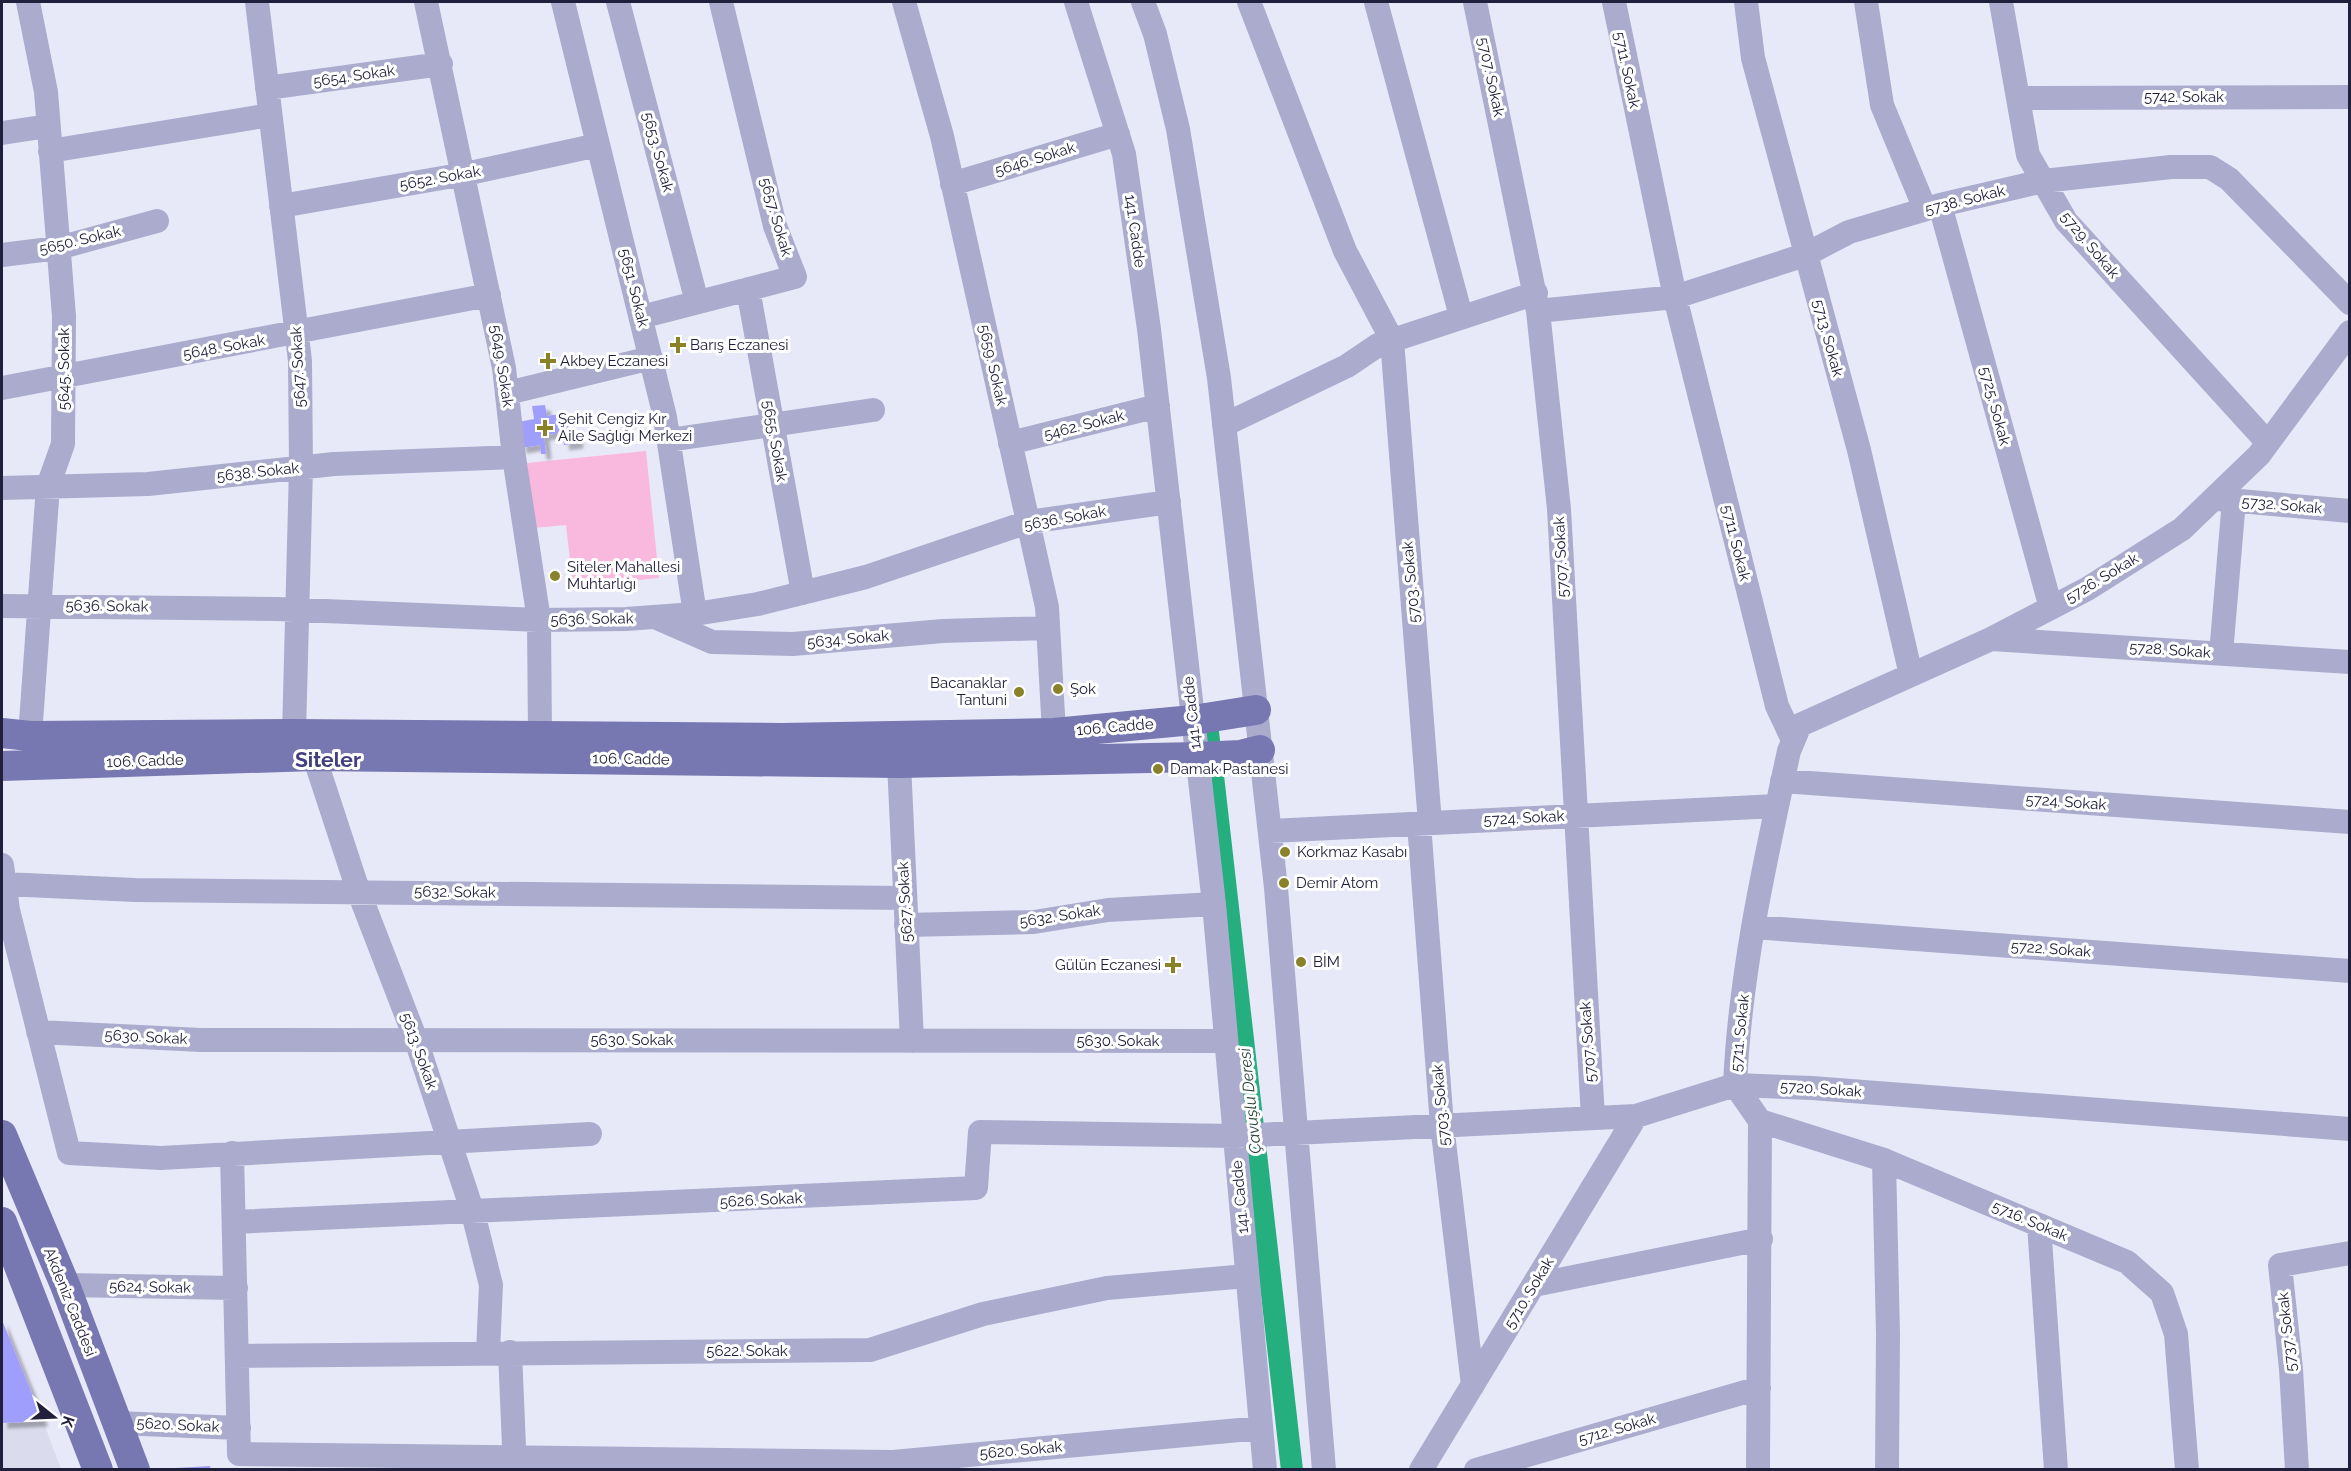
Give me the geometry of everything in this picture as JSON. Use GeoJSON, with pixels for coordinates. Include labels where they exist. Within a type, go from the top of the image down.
{"type":"FeatureCollection","features":[{"type":"Feature","properties":{"kind":"main road","name":"106. Cadde"},"geometry":{"type":"LineString","coordinates":[[16,734],[782,738],[1054,733],[1193,720],[1246,711]]}},
{"type":"Feature","properties":{"kind":"main road","name":"106. Cadde"},"geometry":{"type":"LineString","coordinates":[[2,766],[315,756],[899,763],[1198,757],[1250,753]]}},
{"type":"Feature","properties":{"kind":"main road","name":"Akdeniz Caddesi"},"geometry":{"type":"LineString","coordinates":[[2,1135],[65,1285],[135,1470]]}},
{"type":"Feature","properties":{"kind":"main road"},"geometry":{"type":"LineString","coordinates":[[2,1222],[98,1470]]}},
{"type":"Feature","properties":{"kind":"street","name":"5645. Sokak"},"geometry":{"type":"LineString","coordinates":[[16,734],[37,605],[48,486],[63,444],[64,316],[46,92],[28,2]]}},
{"type":"Feature","properties":{"kind":"street","name":"5647. Sokak"},"geometry":{"type":"LineString","coordinates":[[257,2],[300,361],[301,468],[294,734]]}},
{"type":"Feature","properties":{"kind":"street","name":"5649. Sokak"},"geometry":{"type":"LineString","coordinates":[[426,2],[465,174],[507,393],[514,457],[539,620],[540,736]]}},
{"type":"Feature","properties":{"kind":"street","name":"5651. Sokak"},"geometry":{"type":"LineString","coordinates":[[563,2],[669,440],[694,614]]}},
{"type":"Feature","properties":{"kind":"street","name":"5653. Sokak"},"geometry":{"type":"LineString","coordinates":[[618,2],[697,302]]}},
{"type":"Feature","properties":{"kind":"street","name":"5657. Sokak"},"geometry":{"type":"LineString","coordinates":[[641,317],[795,277],[775,226],[721,2]]}},
{"type":"Feature","properties":{"kind":"street","name":"5659. Sokak"},"geometry":{"type":"LineString","coordinates":[[904,2],[952,184],[1047,607],[1054,733]]}},
{"type":"Feature","properties":{"kind":"street","name":"141. Cadde"},"geometry":{"type":"LineString","coordinates":[[1076,2],[1118,134],[1127,178],[1158,406],[1214,904],[1265,1470]]}},
{"type":"Feature","properties":{"kind":"street"},"geometry":{"type":"LineString","coordinates":[[1143,2],[1155,34],[1178,129],[1224,425],[1250,753],[1270,831],[1324,1470]]}},
{"type":"Feature","properties":{"kind":"street"},"geometry":{"type":"LineString","coordinates":[[1249,2],[1345,251],[1392,340]]}},
{"type":"Feature","properties":{"kind":"street"},"geometry":{"type":"LineString","coordinates":[[1376,2],[1461,316]]}},
{"type":"Feature","properties":{"kind":"street","name":"5707. Sokak"},"geometry":{"type":"LineString","coordinates":[[1475,2],[1537,302],[1559,509],[1574,815],[1593,1118]]}},
{"type":"Feature","properties":{"kind":"street","name":"5711. Sokak"},"geometry":{"type":"LineString","coordinates":[[1614,2],[1675,297],[1777,706],[1793,740],[1782,781],[1753,927],[1737,1047],[1735,1085]]}},
{"type":"Feature","properties":{"kind":"street","name":"5713. Sokak"},"geometry":{"type":"LineString","coordinates":[[1746,2],[1753,58],[1858,450],[1911,675]]}},
{"type":"Feature","properties":{"kind":"street","name":"5725. Sokak"},"geometry":{"type":"LineString","coordinates":[[1866,2],[1882,105],[1932,207],[2051,608]]}},
{"type":"Feature","properties":{"kind":"street","name":"5729. Sokak"},"geometry":{"type":"LineString","coordinates":[[2001,2],[2028,155],[2066,221],[2268,443]]}},
{"type":"Feature","properties":{"kind":"street","name":"5654. Sokak"},"geometry":{"type":"LineString","coordinates":[[267,88],[441,64]]}},
{"type":"Feature","properties":{"kind":"street","name":"5742. Sokak"},"geometry":{"type":"LineString","coordinates":[[2018,98],[2349,97]]}},
{"type":"Feature","properties":{"kind":"street"},"geometry":{"type":"LineString","coordinates":[[50,151],[270,115]]}},
{"type":"Feature","properties":{"kind":"street"},"geometry":{"type":"LineString","coordinates":[[2,133],[48,126]]}},
{"type":"Feature","properties":{"kind":"street","name":"5646. Sokak"},"geometry":{"type":"LineString","coordinates":[[952,184],[1118,134]]}},
{"type":"Feature","properties":{"kind":"street","name":"5652. Sokak"},"geometry":{"type":"LineString","coordinates":[[281,206],[465,174],[598,145]]}},
{"type":"Feature","properties":{"kind":"street","name":"5738. Sokak"},"geometry":{"type":"LineString","coordinates":[[1224,425],[1347,366],[1378,345],[1461,316],[1537,302],[1675,297],[1805,255],[1849,232],[1932,207],[2043,181],[2171,167],[2210,167],[2229,179],[2349,303]]}},
{"type":"Feature","properties":{"kind":"street","name":"5650. Sokak"},"geometry":{"type":"LineString","coordinates":[[2,255],[58,248],[157,221]]}},
{"type":"Feature","properties":{"kind":"street","name":"5655. Sokak"},"geometry":{"type":"LineString","coordinates":[[748,289],[803,593]]}},
{"type":"Feature","properties":{"kind":"street","name":"5648. Sokak"},"geometry":{"type":"LineString","coordinates":[[2,388],[297,334],[489,295]]}},
{"type":"Feature","properties":{"kind":"street","name":"5726. Sokak"},"geometry":{"type":"LineString","coordinates":[[1793,740],[1800,725],[1991,639],[2088,589],[2224,500],[2268,443],[2339,361],[2349,332]]}},
{"type":"Feature","properties":{"kind":"street","name":"5703. Sokak"},"geometry":{"type":"LineString","coordinates":[[1392,340],[1425,823],[1442,1125],[1473,1385]]}},
{"type":"Feature","properties":{"kind":"street"},"geometry":{"type":"LineString","coordinates":[[507,393],[651,358]]}},
{"type":"Feature","properties":{"kind":"street","name":"5462. Sokak"},"geometry":{"type":"LineString","coordinates":[[1010,443],[1158,406]]}},
{"type":"Feature","properties":{"kind":"street"},"geometry":{"type":"LineString","coordinates":[[669,440],[873,410]]}},
{"type":"Feature","properties":{"kind":"street","name":"5638. Sokak"},"geometry":{"type":"LineString","coordinates":[[2,488],[148,484],[301,468],[514,457]]}},
{"type":"Feature","properties":{"kind":"street"},"geometry":{"type":"LineString","coordinates":[[2221,654],[2224,500]]}},
{"type":"Feature","properties":{"kind":"street","name":"5732. Sokak"},"geometry":{"type":"LineString","coordinates":[[2224,500],[2349,510]]}},
{"type":"Feature","properties":{"kind":"street","name":"5636. Sokak"},"geometry":{"type":"LineString","coordinates":[[2,606],[297,610],[539,620],[694,614],[758,604],[866,577],[1028,522],[1169,502]]}},
{"type":"Feature","properties":{"kind":"street","name":"5634. Sokak"},"geometry":{"type":"LineString","coordinates":[[654,617],[712,642],[793,644],[943,631],[1048,628]]}},
{"type":"Feature","properties":{"kind":"street","name":"5728. Sokak"},"geometry":{"type":"LineString","coordinates":[[1991,639],[2349,662]]}},
{"type":"Feature","properties":{"kind":"street","name":"5613. Sokak"},"geometry":{"type":"LineString","coordinates":[[315,756],[358,890],[416,1040],[473,1213],[491,1285],[515,1464]]}},
{"type":"Feature","properties":{"kind":"street","name":"5627. Sokak"},"geometry":{"type":"LineString","coordinates":[[899,763],[912,1041]]}},
{"type":"Feature","properties":{"kind":"street","name":"5724. Sokak"},"geometry":{"type":"LineString","coordinates":[[1782,781],[2349,822]]}},
{"type":"Feature","properties":{"kind":"street","name":"5724. Sokak"},"geometry":{"type":"LineString","coordinates":[[1270,831],[1777,806]]}},
{"type":"Feature","properties":{"kind":"street"},"geometry":{"type":"LineString","coordinates":[[3,875],[38,1032],[69,1154],[161,1158],[590,1134]]}},
{"type":"Feature","properties":{"kind":"street","name":"5632. Sokak"},"geometry":{"type":"LineString","coordinates":[[3,875],[135,890],[358,890],[905,898]]}},
{"type":"Feature","properties":{"kind":"street","name":"5632. Sokak"},"geometry":{"type":"LineString","coordinates":[[906,925],[1034,922],[1108,910],[1214,904]]}},
{"type":"Feature","properties":{"kind":"street","name":"5722. Sokak"},"geometry":{"type":"LineString","coordinates":[[1753,927],[2349,971]]}},
{"type":"Feature","properties":{"kind":"street","name":"5630. Sokak"},"geometry":{"type":"LineString","coordinates":[[38,1032],[201,1040],[1226,1041]]}},
{"type":"Feature","properties":{"kind":"street"},"geometry":{"type":"LineString","coordinates":[[1735,1085],[1760,1121],[1758,1470]]}},
{"type":"Feature","properties":{"kind":"street","name":"5720. Sokak"},"geometry":{"type":"LineString","coordinates":[[1236,1136],[1636,1116],[1735,1085],[1812,1088],[2349,1130]]}},
{"type":"Feature","properties":{"kind":"street","name":"5710. Sokak"},"geometry":{"type":"LineString","coordinates":[[1422,1470],[1636,1116]]}},
{"type":"Feature","properties":{"kind":"street","name":"5716. Sokak"},"geometry":{"type":"LineString","coordinates":[[1760,1121],[1884,1160],[2127,1262],[2162,1293],[2176,1334],[2187,1470]]}},
{"type":"Feature","properties":{"kind":"street","name":"5626. Sokak"},"geometry":{"type":"LineString","coordinates":[[234,1222],[473,1213],[976,1188],[980,1132],[1236,1136]]}},
{"type":"Feature","properties":{"kind":"street"},"geometry":{"type":"LineString","coordinates":[[232,1153],[239,1428]]}},
{"type":"Feature","properties":{"kind":"street"},"geometry":{"type":"LineString","coordinates":[[1884,1160],[1888,1334],[1887,1470]]}},
{"type":"Feature","properties":{"kind":"street"},"geometry":{"type":"LineString","coordinates":[[2039,1225],[2056,1470]]}},
{"type":"Feature","properties":{"kind":"street"},"geometry":{"type":"LineString","coordinates":[[1534,1285],[1761,1239]]}},
{"type":"Feature","properties":{"kind":"street","name":"5737. Sokak"},"geometry":{"type":"LineString","coordinates":[[2296,1470],[2291,1369],[2280,1265],[2349,1253]]}},
{"type":"Feature","properties":{"kind":"street","name":"5622. Sokak"},"geometry":{"type":"LineString","coordinates":[[237,1356],[870,1350],[983,1314],[1107,1288],[1247,1276]]}},
{"type":"Feature","properties":{"kind":"street","name":"5624. Sokak"},"geometry":{"type":"LineString","coordinates":[[65,1285],[236,1288]]}},
{"type":"Feature","properties":{"kind":"street","name":"5712. Sokak"},"geometry":{"type":"LineString","coordinates":[[1476,1470],[1759,1388]]}},
{"type":"Feature","properties":{"kind":"street","name":"5620. Sokak"},"geometry":{"type":"LineString","coordinates":[[117,1423],[239,1428],[240,1454],[515,1464],[893,1462],[1261,1428]]}},
{"type":"Feature","properties":{"kind":"shaded area"},"geometry":{"type":"Polygon","coordinates":[[[646,451],[659,578],[573,587],[566,525],[534,528],[527,463],[646,451]]]}},
{"type":"Feature","properties":{"kind":"shaded area"},"geometry":{"type":"Polygon","coordinates":[[[43,1421],[61,1469],[2,1470],[2,1423],[43,1421]]]}},
{"type":"Feature","properties":{"kind":"building","name":"Şehit Cengiz Kır Aile Sağlığı Merkezi"},"geometry":{"type":"Polygon","coordinates":[[[545,405],[547,416],[566,413],[568,426],[576,430],[578,443],[564,445],[562,433],[544,435],[546,454],[541,454],[540,445],[521,448],[518,422],[534,419],[532,406],[545,405]]]}},
{"type":"Feature","properties":{"kind":"building"},"geometry":{"type":"Polygon","coordinates":[[[2,1320],[43,1421],[2,1423],[2,1320]]]}},
{"type":"Feature","properties":{"kind":"building"},"geometry":{"type":"Polygon","coordinates":[[[210,1466],[211,1470],[175,1470],[175,1468],[210,1466]]]}},
{"type":"Feature","properties":{"kind":"waterway","name":"Çavuşlu Deresi"},"geometry":{"type":"LineString","coordinates":[[1208,732],[1292,1470]]}},
{"type":"Feature","properties":{"kind":"place","name":"Barış Eczanesi"},"geometry":{"type":"Point","coordinates":[678,345]}},
{"type":"Feature","properties":{"kind":"place","name":"Akbey Eczanesi"},"geometry":{"type":"Point","coordinates":[548,361]}},
{"type":"Feature","properties":{"kind":"place","name":"Şehit Cengiz Kır Aile Sağlığı Merkezi"},"geometry":{"type":"Point","coordinates":[545,428]}},
{"type":"Feature","properties":{"kind":"place","name":"Siteler Mahallesi Muhtarlığı"},"geometry":{"type":"Point","coordinates":[555,576]}},
{"type":"Feature","properties":{"kind":"place","name":"Şok"},"geometry":{"type":"Point","coordinates":[1058,689]}},
{"type":"Feature","properties":{"kind":"place","name":"Bacanaklar Tantuni"},"geometry":{"type":"Point","coordinates":[1019,692]}},
{"type":"Feature","properties":{"kind":"place","name":"Damak Pastanesi"},"geometry":{"type":"Point","coordinates":[1158,769]}},
{"type":"Feature","properties":{"kind":"place","name":"Korkmaz Kasabı"},"geometry":{"type":"Point","coordinates":[1285,852]}},
{"type":"Feature","properties":{"kind":"place","name":"Demir Atom"},"geometry":{"type":"Point","coordinates":[1284,883]}},
{"type":"Feature","properties":{"kind":"place","name":"BİM"},"geometry":{"type":"Point","coordinates":[1301,962]}},
{"type":"Feature","properties":{"kind":"place","name":"Gülün Eczanesi"},"geometry":{"type":"Point","coordinates":[1173,965]}},
{"type":"Feature","properties":{"kind":"district","name":"Siteler"},"geometry":{"type":"Point","coordinates":[328,759]}}]}
